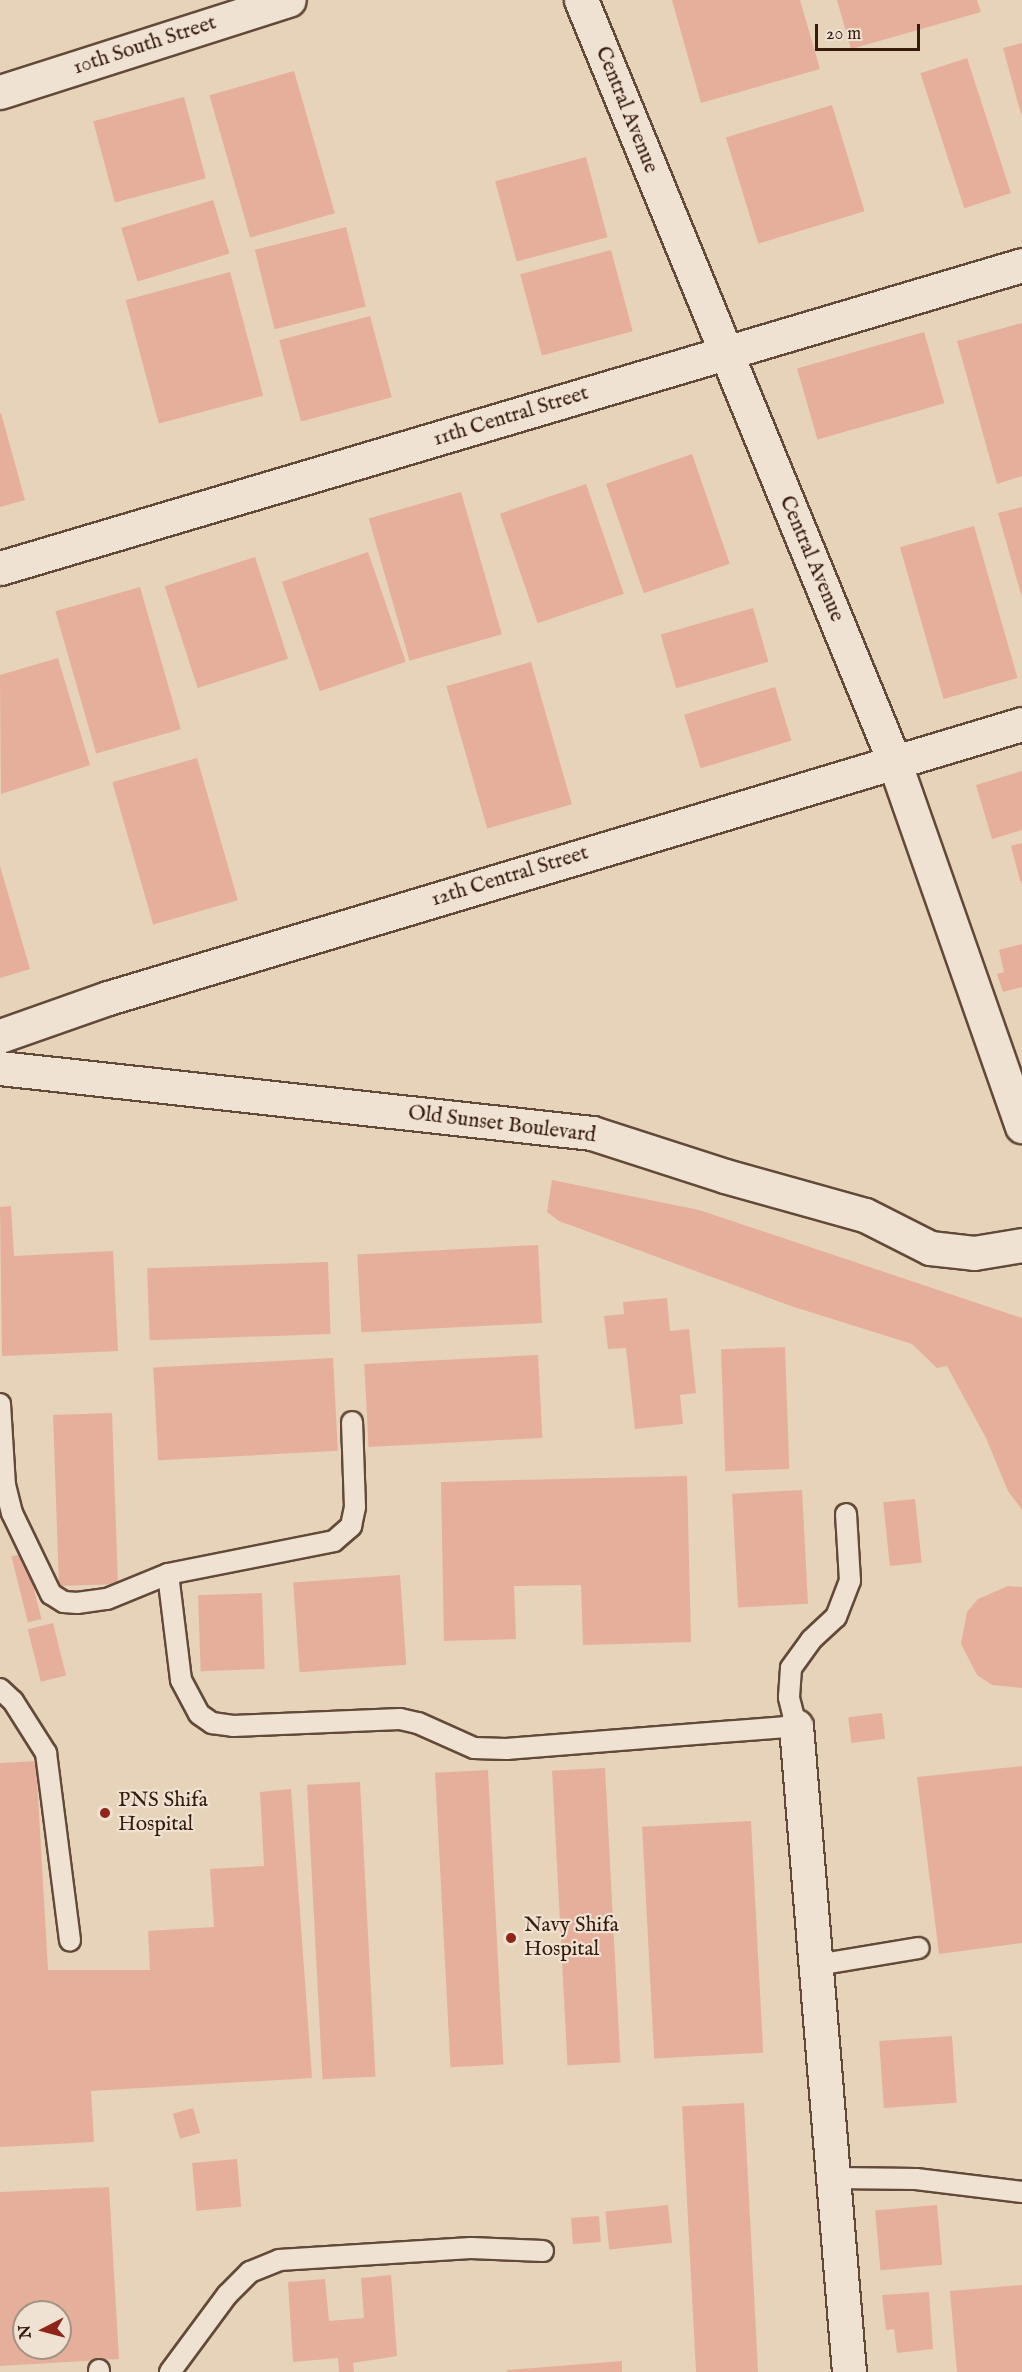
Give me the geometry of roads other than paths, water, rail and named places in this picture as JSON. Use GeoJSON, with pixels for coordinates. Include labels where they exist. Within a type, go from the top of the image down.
{"type":"FeatureCollection","features":[{"type":"Feature","properties":{"kind":"street","name":"10th South Street"},"geometry":{"type":"LineString","coordinates":[[0,92],[289,0]]}},
{"type":"Feature","properties":{"kind":"street","name":"Central Avenue"},"geometry":{"type":"LineString","coordinates":[[581,0],[894,760],[1022,1126]]}},
{"type":"Feature","properties":{"kind":"street","name":"11th Central Street"},"geometry":{"type":"LineString","coordinates":[[0,568],[1022,265]]}},
{"type":"Feature","properties":{"kind":"street","name":"12th Central Street"},"geometry":{"type":"LineString","coordinates":[[0,1036],[108,998],[894,760],[1022,724]]}},
{"type":"Feature","properties":{"kind":"street","name":"Old Sunset Boulevard"},"geometry":{"type":"LineString","coordinates":[[0,1068],[592,1133],[725,1176],[865,1215],[930,1248],[974,1253],[1022,1245]]}},
{"type":"Feature","properties":{"kind":"street"},"geometry":{"type":"LineString","coordinates":[[796,1726],[836,2178],[849,2372]]}},
{"type":"Feature","properties":{"kind":"lane"},"geometry":{"type":"LineString","coordinates":[[0,1404],[6,1516],[51,1594],[64,1602],[107,1599],[168,1574],[334,1541],[351,1526],[355,1507],[352,1422]]}},
{"type":"Feature","properties":{"kind":"lane"},"geometry":{"type":"LineString","coordinates":[[168,1574],[181,1680],[199,1714],[212,1723],[233,1726],[400,1719],[418,1723],[474,1748],[506,1749],[796,1726],[789,1697],[791,1668],[811,1640],[836,1617],[850,1581],[846,1514]]}},
{"type":"Feature","properties":{"kind":"lane"},"geometry":{"type":"LineString","coordinates":[[0,1689],[13,1701],[46,1754],[70,1940]]}},
{"type":"Feature","properties":{"kind":"lane"},"geometry":{"type":"LineString","coordinates":[[817,1965],[919,1948]]}},
{"type":"Feature","properties":{"kind":"lane"},"geometry":{"type":"LineString","coordinates":[[836,2178],[915,2179],[1022,2192]]}},
{"type":"Feature","properties":{"kind":"lane"},"geometry":{"type":"LineString","coordinates":[[171,2372],[227,2295],[250,2272],[279,2260],[471,2248],[543,2252]]}},
{"type":"Feature","properties":{"kind":"place","name":"PNS Shifa Hospital"},"geometry":{"type":"Point","coordinates":[105,1813]}},
{"type":"Feature","properties":{"kind":"place","name":"Navy Shifa Hospital"},"geometry":{"type":"Point","coordinates":[511,1938]}}]}
